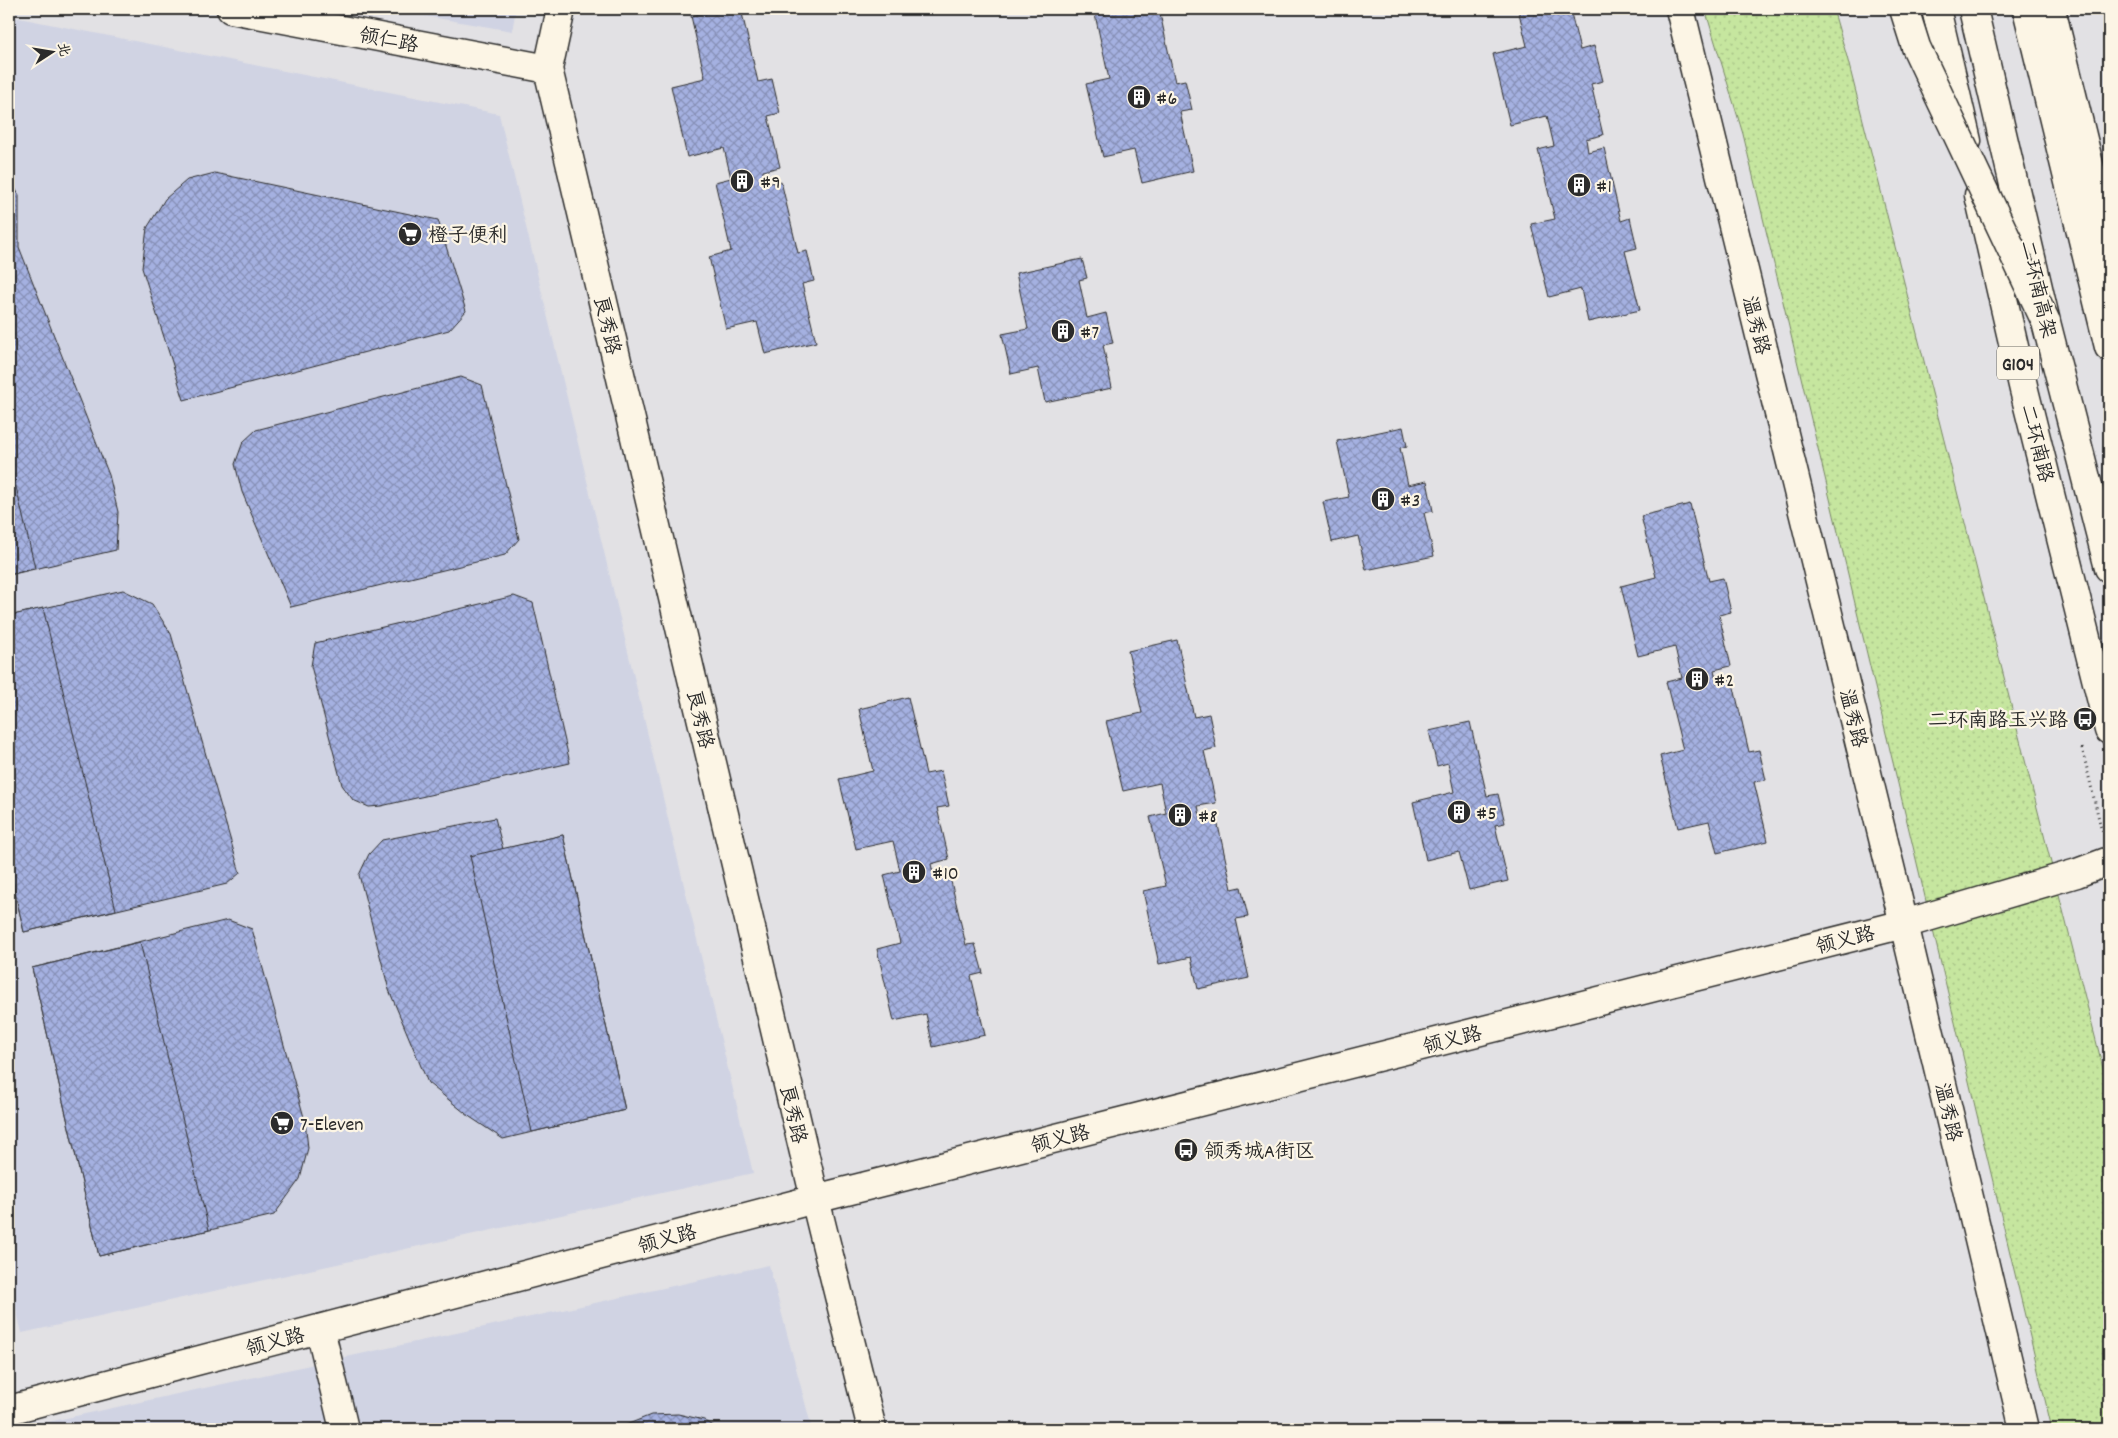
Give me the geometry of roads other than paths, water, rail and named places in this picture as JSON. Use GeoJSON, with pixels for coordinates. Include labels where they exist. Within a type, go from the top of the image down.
{"type":"FeatureCollection","features":[{"type":"Feature","properties":{"kind":"main road","name":"领仁路"},"geometry":{"type":"LineString","coordinates":[[231,9],[548,69]]}},
{"type":"Feature","properties":{"kind":"main road","name":"良秀路"},"geometry":{"type":"LineString","coordinates":[[561,9],[548,69],[815,1200],[872,1429]]}},
{"type":"Feature","properties":{"kind":"main road","name":"温秀路"},"geometry":{"type":"LineString","coordinates":[[1680,9],[1904,924],[2024,1429]]}},
{"type":"Feature","properties":{"kind":"main road"},"geometry":{"type":"LineString","coordinates":[[1904,9],[1916,47],[2046,322]]}},
{"type":"Feature","properties":{"kind":"main road","name":"二环南路"},"geometry":{"type":"LineString","coordinates":[[1936,9],[2024,390],[2109,730]]}},
{"type":"Feature","properties":{"kind":"main road","name":"二环南高架"},"geometry":{"type":"LineString","coordinates":[[1973,9],[2046,322],[2109,568]]}},
{"type":"Feature","properties":{"kind":"main road"},"geometry":{"type":"LineString","coordinates":[[2028,9],[2109,347]]}},
{"type":"Feature","properties":{"kind":"main road"},"geometry":{"type":"LineString","coordinates":[[2051,9],[2109,246]]}},
{"type":"Feature","properties":{"kind":"main road","name":"领义路"},"geometry":{"type":"LineString","coordinates":[[9,1410],[815,1200],[1904,924],[2077,873],[2109,861]]}},
{"type":"Feature","properties":{"kind":"main road"},"geometry":{"type":"LineString","coordinates":[[320,1329],[344,1429]]}},
{"type":"Feature","properties":{"kind":"place","name":"#6"},"geometry":{"type":"Point","coordinates":[1139,97]}},
{"type":"Feature","properties":{"kind":"place","name":"#9"},"geometry":{"type":"Point","coordinates":[742,181]}},
{"type":"Feature","properties":{"kind":"place","name":"#1"},"geometry":{"type":"Point","coordinates":[1579,185]}},
{"type":"Feature","properties":{"kind":"place","name":"橙子便利"},"geometry":{"type":"Point","coordinates":[410,234]}},
{"type":"Feature","properties":{"kind":"place","name":"#7"},"geometry":{"type":"Point","coordinates":[1063,331]}},
{"type":"Feature","properties":{"kind":"place","name":"#3"},"geometry":{"type":"Point","coordinates":[1383,499]}},
{"type":"Feature","properties":{"kind":"place","name":"#2"},"geometry":{"type":"Point","coordinates":[1697,679]}},
{"type":"Feature","properties":{"kind":"place","name":"二环南路玉兴路"},"geometry":{"type":"Point","coordinates":[2085,719]}},
{"type":"Feature","properties":{"kind":"place","name":"#5"},"geometry":{"type":"Point","coordinates":[1459,812]}},
{"type":"Feature","properties":{"kind":"place","name":"#8"},"geometry":{"type":"Point","coordinates":[1180,815]}},
{"type":"Feature","properties":{"kind":"place","name":"#10"},"geometry":{"type":"Point","coordinates":[914,872]}},
{"type":"Feature","properties":{"kind":"place","name":"7-Eleven"},"geometry":{"type":"Point","coordinates":[282,1123]}},
{"type":"Feature","properties":{"kind":"place","name":"领秀城A街区"},"geometry":{"type":"Point","coordinates":[1186,1150]}}]}
